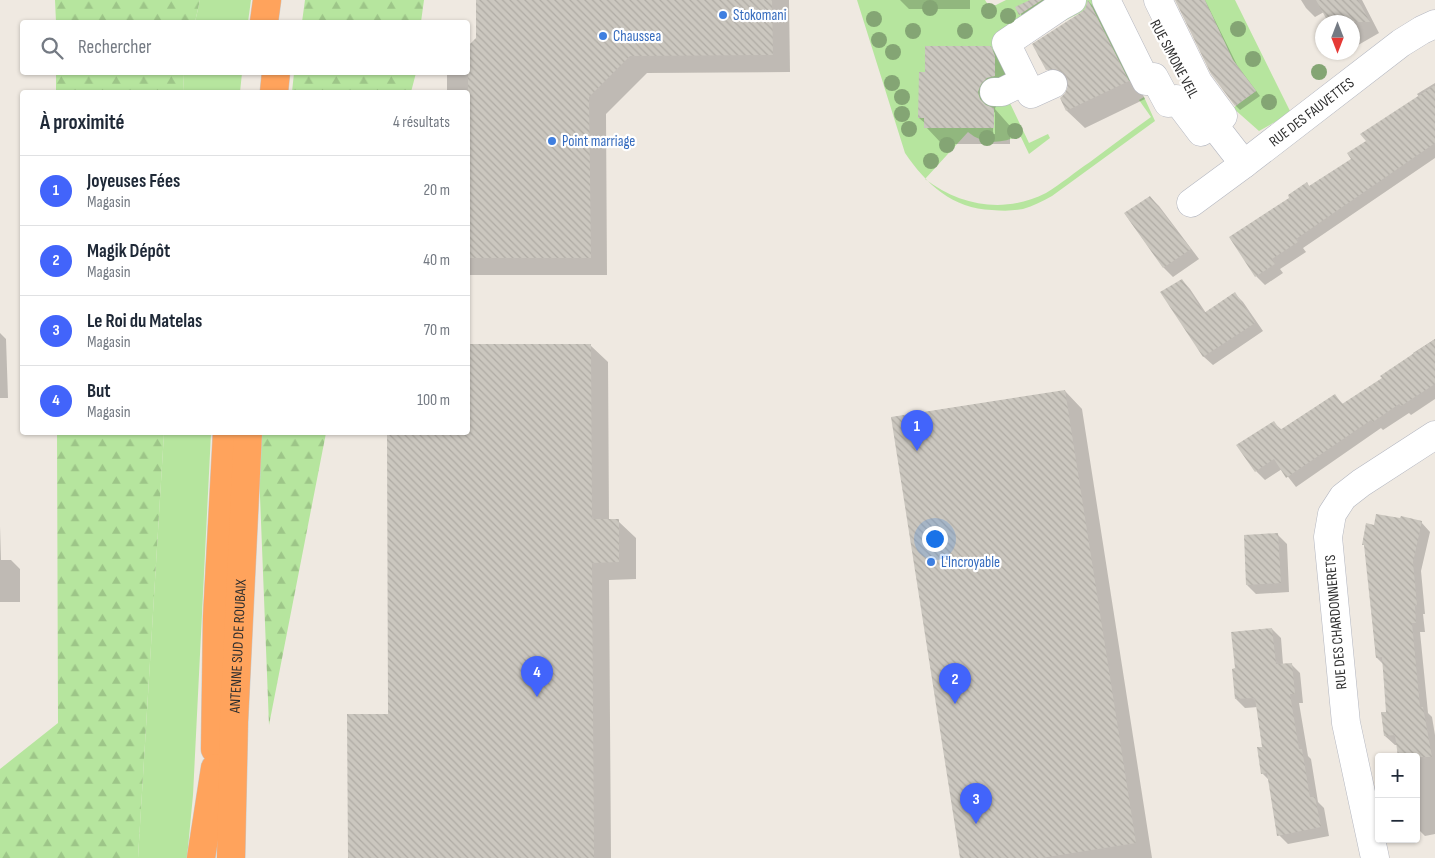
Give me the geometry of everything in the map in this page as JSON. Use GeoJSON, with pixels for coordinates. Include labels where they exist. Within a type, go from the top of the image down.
{"type":"FeatureCollection","features":[{"type":"Feature","properties":{"kind":"highway"},"geometry":{"type":"LineString","coordinates":[[264,20],[267,0]]}},
{"type":"Feature","properties":{"kind":"highway"},"geometry":{"type":"LineString","coordinates":[[282,20],[284,0]]}},
{"type":"Feature","properties":{"kind":"highway"},"geometry":{"type":"LineString","coordinates":[[256,90],[258,75]]}},
{"type":"Feature","properties":{"kind":"highway"},"geometry":{"type":"LineString","coordinates":[[274,90],[276,75]]}},
{"type":"Feature","properties":{"kind":"highway","name":"ANTENNE SUD DE ROUBAIX"},"geometry":{"type":"LineString","coordinates":[[213,858],[217,617],[227,435]]}},
{"type":"Feature","properties":{"kind":"highway","name":"ANTENNE SUD DE ROUBAIX"},"geometry":{"type":"LineString","coordinates":[[232,858],[235,712],[248,435]]}},
{"type":"Feature","properties":{"kind":"highway"},"geometry":{"type":"LineString","coordinates":[[201,858],[215,768]]}},
{"type":"Feature","properties":{"kind":"street"},"geometry":{"type":"LineString","coordinates":[[1052,84],[1031,94],[1006,43],[1072,0]]}},
{"type":"Feature","properties":{"kind":"street"},"geometry":{"type":"LineString","coordinates":[[1106,0],[1146,81],[1154,77],[1168,103],[1176,98],[1201,132],[1223,116],[1198,82],[1158,0]]}},
{"type":"Feature","properties":{"kind":"street","name":"RUE SIMONE VEIL"},"geometry":{"type":"LineString","coordinates":[[1142,0],[1187,91],[1244,164]]}},
{"type":"Feature","properties":{"kind":"street","name":"RUE DES FAUVETTES"},"geometry":{"type":"LineString","coordinates":[[1191,203],[1401,43],[1435,24]]}},
{"type":"Feature","properties":{"kind":"street"},"geometry":{"type":"LineString","coordinates":[[994,92],[1002,92],[1024,81]]}},
{"type":"Feature","properties":{"kind":"street","name":"RUE DES CHARDONNERETS"},"geometry":{"type":"LineString","coordinates":[[1374,858],[1346,723],[1328,537],[1332,514],[1342,497],[1435,435]]}},
{"type":"Feature","properties":{"kind":"green space"},"geometry":{"type":"Polygon","coordinates":[[[55,0],[200,0],[195,20],[56,20],[55,0]]]}},
{"type":"Feature","properties":{"kind":"green space"},"geometry":{"type":"Polygon","coordinates":[[[200,0],[251,0],[248,20],[195,20],[200,0]]]}},
{"type":"Feature","properties":{"kind":"green space"},"geometry":{"type":"Polygon","coordinates":[[[305,0],[424,0],[421,20],[302,20],[305,0]]]}},
{"type":"Feature","properties":{"kind":"green space"},"geometry":{"type":"Polygon","coordinates":[[[857,0],[985,0],[990,8],[1006,0],[1102,0],[1135,78],[1129,81],[1092,7],[1012,47],[1008,99],[1029,143],[1048,134],[1050,138],[1029,154],[1020,135],[1007,140],[993,142],[980,139],[968,132],[926,178],[905,153],[857,0]]]}},
{"type":"Feature","properties":{"kind":"green space"},"geometry":{"type":"Polygon","coordinates":[[[1204,0],[1235,0],[1291,113],[1259,131],[1233,108],[1256,91],[1232,59],[1204,0]]]}},
{"type":"Feature","properties":{"kind":"green space"},"geometry":{"type":"Polygon","coordinates":[[[56,75],[184,75],[183,90],[56,90],[56,75]]]}},
{"type":"Feature","properties":{"kind":"green space"},"geometry":{"type":"Polygon","coordinates":[[[184,75],[242,75],[240,90],[183,90],[184,75]]]}},
{"type":"Feature","properties":{"kind":"green space"},"geometry":{"type":"Polygon","coordinates":[[[294,75],[415,75],[412,90],[292,90],[294,75]]]}},
{"type":"Feature","properties":{"kind":"green space"},"geometry":{"type":"Polygon","coordinates":[[[1144,97],[1155,121],[1052,196],[1023,209],[978,209],[953,200],[928,181],[953,196],[983,204],[999,205],[1030,200],[1057,186],[1151,117],[1139,100],[1144,97]]]}},
{"type":"Feature","properties":{"kind":"green space"},"geometry":{"type":"Polygon","coordinates":[[[57,435],[164,435],[138,858],[0,858],[0,769],[58,723],[57,435]]]}},
{"type":"Feature","properties":{"kind":"green space"},"geometry":{"type":"Polygon","coordinates":[[[164,435],[211,435],[193,795],[187,858],[138,858],[164,435]]]}},
{"type":"Feature","properties":{"kind":"green space"},"geometry":{"type":"Polygon","coordinates":[[[262,435],[326,435],[269,725],[259,471],[262,435]]]}},
{"type":"Feature","properties":{"kind":"building"},"geometry":{"type":"Polygon","coordinates":[[[476,0],[772,0],[773,55],[630,56],[589,97],[591,258],[470,258],[470,90],[468,90],[468,75],[470,75],[470,44],[476,38],[476,0]]]}},
{"type":"Feature","properties":{"kind":"building"},"geometry":{"type":"Polygon","coordinates":[[[1030,0],[1042,0],[1019,15],[1015,7],[1030,0]]]}},
{"type":"Feature","properties":{"kind":"building"},"geometry":{"type":"Polygon","coordinates":[[[1088,0],[1129,81],[1066,111],[1060,98],[1068,86],[1067,77],[1055,69],[1046,70],[1032,44],[1080,13],[1085,9],[1088,0]]]}},
{"type":"Feature","properties":{"kind":"building"},"geometry":{"type":"Polygon","coordinates":[[[1175,0],[1205,0],[1233,60],[1256,91],[1235,106],[1211,74],[1175,0]]]}},
{"type":"Feature","properties":{"kind":"building"},"geometry":{"type":"Polygon","coordinates":[[[1316,0],[1358,0],[1370,22],[1360,22],[1360,15],[1324,15],[1316,0]]]}},
{"type":"Feature","properties":{"kind":"building"},"geometry":{"type":"Polygon","coordinates":[[[925,46],[991,46],[995,56],[995,76],[987,78],[981,84],[978,92],[980,99],[986,105],[994,108],[994,128],[924,128],[924,118],[918,118],[919,72],[925,72],[925,46]]]}},
{"type":"Feature","properties":{"kind":"building"},"geometry":{"type":"Polygon","coordinates":[[[1435,85],[1435,143],[1296,239],[1298,242],[1272,259],[1275,264],[1255,277],[1229,237],[1289,198],[1288,195],[1307,182],[1309,186],[1351,159],[1347,153],[1366,141],[1360,134],[1435,85]]]}},
{"type":"Feature","properties":{"kind":"building"},"geometry":{"type":"Polygon","coordinates":[[[1150,196],[1191,249],[1163,268],[1124,213],[1150,196]]]}},
{"type":"Feature","properties":{"kind":"building"},"geometry":{"type":"Polygon","coordinates":[[[1182,279],[1204,313],[1235,292],[1255,323],[1203,357],[1160,292],[1182,279]]]}},
{"type":"Feature","properties":{"kind":"building"},"geometry":{"type":"Polygon","coordinates":[[[1435,339],[1435,384],[1401,406],[1399,404],[1373,422],[1371,420],[1286,478],[1274,459],[1255,472],[1236,445],[1274,421],[1280,430],[1335,394],[1342,404],[1382,378],[1380,376],[1435,339]]]}},
{"type":"Feature","properties":{"kind":"building"},"geometry":{"type":"Polygon","coordinates":[[[470,344],[591,344],[592,519],[619,519],[619,562],[592,563],[594,858],[348,858],[347,714],[388,714],[387,435],[470,435],[470,344]]]}},
{"type":"Feature","properties":{"kind":"building"},"geometry":{"type":"Polygon","coordinates":[[[1065,390],[1136,843],[1041,858],[960,858],[891,417],[1065,390]]]}},
{"type":"Feature","properties":{"kind":"building"},"geometry":{"type":"Polygon","coordinates":[[[1376,514],[1400,518],[1401,516],[1422,521],[1413,562],[1417,605],[1415,605],[1416,623],[1412,623],[1420,707],[1423,707],[1432,757],[1420,757],[1420,753],[1397,753],[1395,735],[1384,736],[1381,712],[1386,712],[1382,657],[1376,658],[1364,545],[1362,545],[1366,523],[1374,525],[1376,514]]]}},
{"type":"Feature","properties":{"kind":"building"},"geometry":{"type":"Polygon","coordinates":[[[1278,533],[1281,583],[1246,585],[1244,535],[1278,533]]]}},
{"type":"Feature","properties":{"kind":"building"},"geometry":{"type":"Polygon","coordinates":[[[1272,628],[1276,664],[1292,663],[1295,694],[1290,694],[1299,749],[1302,749],[1310,797],[1315,797],[1321,827],[1277,836],[1267,773],[1261,774],[1257,747],[1262,747],[1255,698],[1235,699],[1232,669],[1235,668],[1231,632],[1272,628]]]}},
{"type":"Feature","properties":{"kind":"place","name":"Stokomani"},"geometry":{"type":"Point","coordinates":[723,15]}},
{"type":"Feature","properties":{"kind":"place","name":"Chaussea"},"geometry":{"type":"Point","coordinates":[603,36]}},
{"type":"Feature","properties":{"kind":"place","name":"Point marriage"},"geometry":{"type":"Point","coordinates":[552,141]}},
{"type":"Feature","properties":{"kind":"place","name":"Joyeuses Fées"},"geometry":{"type":"Point","coordinates":[917,451]}},
{"type":"Feature","properties":{"kind":"place","name":"L'Incroyable"},"geometry":{"type":"Point","coordinates":[931,562]}},
{"type":"Feature","properties":{"kind":"place","name":"But"},"geometry":{"type":"Point","coordinates":[537,697]}},
{"type":"Feature","properties":{"kind":"place","name":"Magik Dépôt"},"geometry":{"type":"Point","coordinates":[955,704]}},
{"type":"Feature","properties":{"kind":"place","name":"Le Roi du Matelas"},"geometry":{"type":"Point","coordinates":[976,824]}}]}
